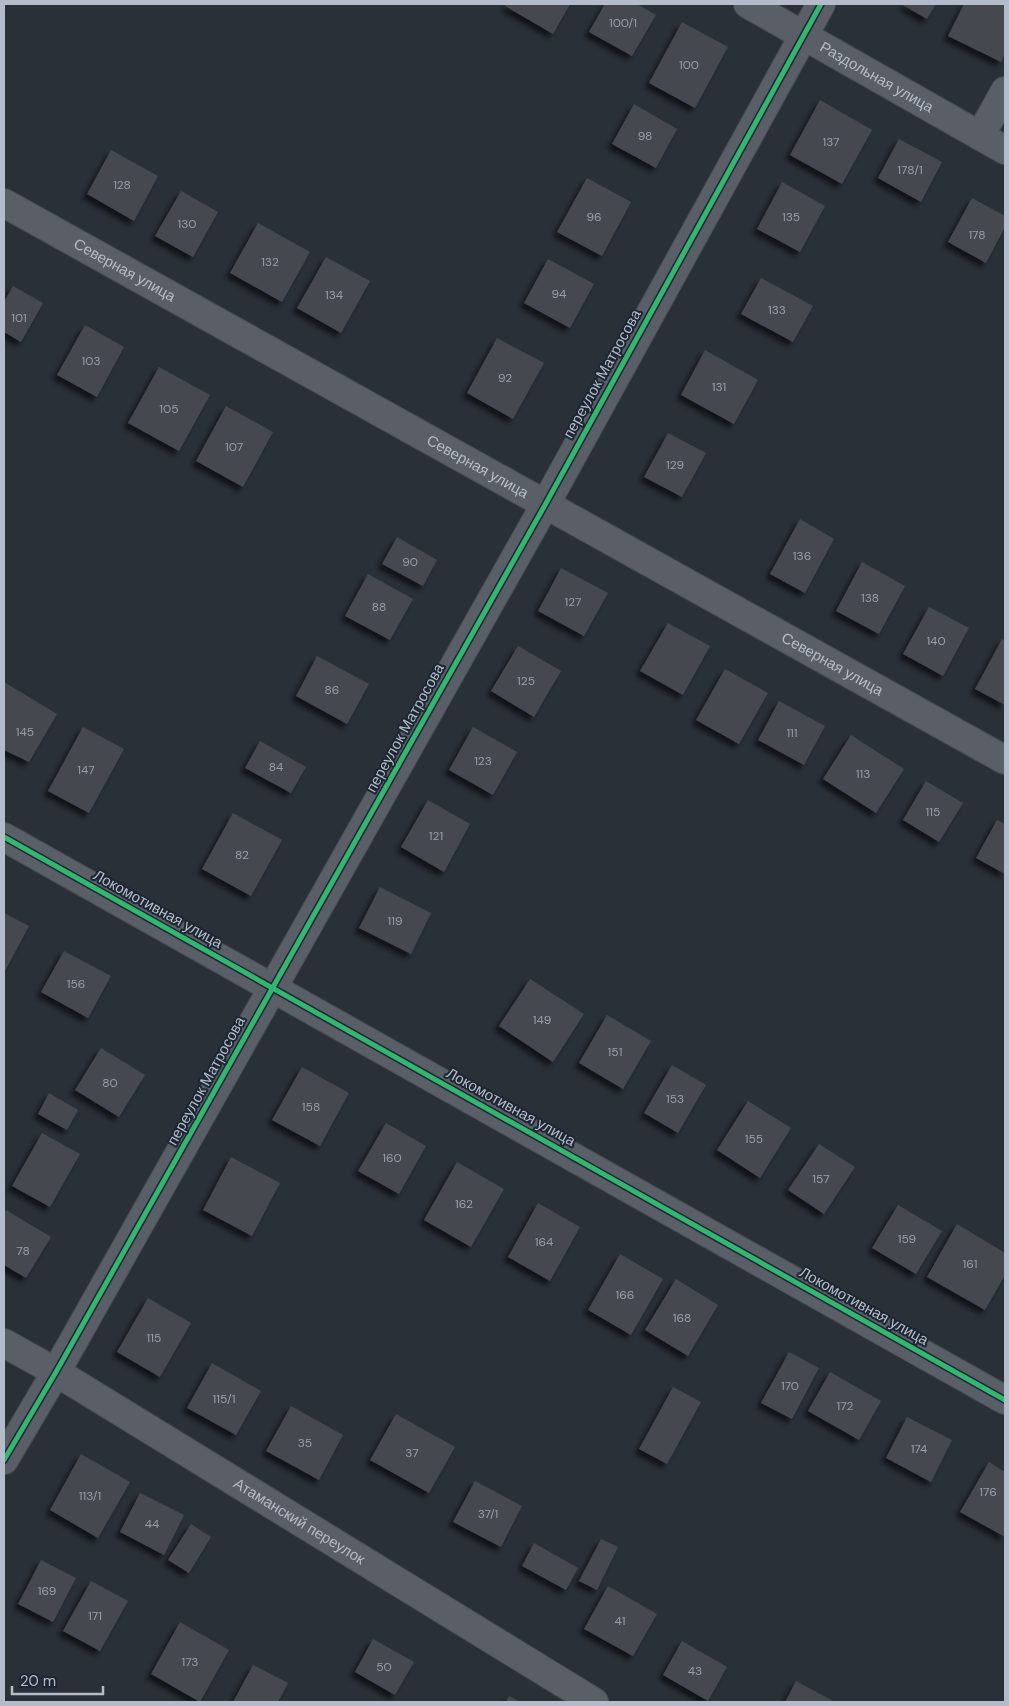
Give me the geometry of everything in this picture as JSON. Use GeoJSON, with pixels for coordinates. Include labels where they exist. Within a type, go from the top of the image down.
{"type":"FeatureCollection","features":[{"type":"Feature","properties":{"kind":"street","name":"Раздольная улица"},"geometry":{"type":"LineString","coordinates":[[748,4],[1005,150]]}},
{"type":"Feature","properties":{"kind":"street","name":"переулок Матросова"},"geometry":{"type":"LineString","coordinates":[[4,1460],[56,1372],[545,505],[821,4]]}},
{"type":"Feature","properties":{"kind":"street"},"geometry":{"type":"LineString","coordinates":[[980,136],[1005,91]]}},
{"type":"Feature","properties":{"kind":"street","name":"Северная улица"},"geometry":{"type":"LineString","coordinates":[[4,203],[1005,760]]}},
{"type":"Feature","properties":{"kind":"street","name":"Локомотивная улица"},"geometry":{"type":"LineString","coordinates":[[4,837],[1005,1400]]}},
{"type":"Feature","properties":{"kind":"street","name":"Атаманский переулок"},"geometry":{"type":"LineString","coordinates":[[4,1343],[56,1372],[594,1702]]}},
{"type":"Feature","properties":{"kind":"building"},"geometry":{"type":"Polygon","coordinates":[[[507,4],[570,4],[553,34],[505,6],[507,4]]]}},
{"type":"Feature","properties":{"kind":"building"},"geometry":{"type":"Polygon","coordinates":[[[605,4],[637,4],[656,15],[632,56],[589,32],[605,4]]]}},
{"type":"Feature","properties":{"kind":"building"},"geometry":{"type":"Polygon","coordinates":[[[901,4],[936,4],[927,19],[901,4]]]}},
{"type":"Feature","properties":{"kind":"building"},"geometry":{"type":"Polygon","coordinates":[[[964,4],[1005,4],[1005,53],[1001,62],[948,36],[964,4]]]}},
{"type":"Feature","properties":{"kind":"building"},"geometry":{"type":"Polygon","coordinates":[[[682,22],[728,47],[695,108],[649,83],[682,22]]]}},
{"type":"Feature","properties":{"kind":"building"},"geometry":{"type":"Polygon","coordinates":[[[820,100],[872,130],[842,184],[790,155],[820,100]]]}},
{"type":"Feature","properties":{"kind":"building"},"geometry":{"type":"Polygon","coordinates":[[[634,104],[677,129],[656,168],[612,144],[634,104]]]}},
{"type":"Feature","properties":{"kind":"building"},"geometry":{"type":"Polygon","coordinates":[[[899,139],[942,162],[921,202],[878,178],[899,139]]]}},
{"type":"Feature","properties":{"kind":"building"},"geometry":{"type":"Polygon","coordinates":[[[111,150],[158,176],[134,221],[87,194],[111,150]]]}},
{"type":"Feature","properties":{"kind":"building"},"geometry":{"type":"Polygon","coordinates":[[[587,178],[631,202],[602,256],[557,232],[587,178]]]}},
{"type":"Feature","properties":{"kind":"building"},"geometry":{"type":"Polygon","coordinates":[[[782,182],[825,206],[800,252],[757,229],[782,182]]]}},
{"type":"Feature","properties":{"kind":"building"},"geometry":{"type":"Polygon","coordinates":[[[181,191],[218,212],[193,257],[155,236],[181,191]]]}},
{"type":"Feature","properties":{"kind":"building"},"geometry":{"type":"Polygon","coordinates":[[[972,198],[1005,216],[1005,227],[986,263],[948,242],[972,198]]]}},
{"type":"Feature","properties":{"kind":"building"},"geometry":{"type":"Polygon","coordinates":[[[258,223],[310,252],[282,302],[230,273],[258,223]]]}},
{"type":"Feature","properties":{"kind":"building"},"geometry":{"type":"Polygon","coordinates":[[[326,257],[370,281],[341,333],[297,308],[326,257]]]}},
{"type":"Feature","properties":{"kind":"building"},"geometry":{"type":"Polygon","coordinates":[[[548,259],[594,284],[570,328],[524,303],[548,259]]]}},
{"type":"Feature","properties":{"kind":"building"},"geometry":{"type":"Polygon","coordinates":[[[761,278],[813,306],[793,342],[741,314],[761,278]]]}},
{"type":"Feature","properties":{"kind":"building"},"geometry":{"type":"Polygon","coordinates":[[[13,286],[43,303],[21,342],[4,332],[4,302],[13,286]]]}},
{"type":"Feature","properties":{"kind":"building"},"geometry":{"type":"Polygon","coordinates":[[[85,325],[124,347],[97,397],[57,375],[85,325]]]}},
{"type":"Feature","properties":{"kind":"building"},"geometry":{"type":"Polygon","coordinates":[[[497,338],[544,363],[513,419],[467,393],[497,338]]]}},
{"type":"Feature","properties":{"kind":"building"},"geometry":{"type":"Polygon","coordinates":[[[705,350],[758,380],[734,424],[681,395],[705,350]]]}},
{"type":"Feature","properties":{"kind":"building"},"geometry":{"type":"Polygon","coordinates":[[[159,367],[210,395],[179,451],[128,423],[159,367]]]}},
{"type":"Feature","properties":{"kind":"building"},"geometry":{"type":"Polygon","coordinates":[[[226,406],[273,432],[243,487],[196,461],[226,406]]]}},
{"type":"Feature","properties":{"kind":"building"},"geometry":{"type":"Polygon","coordinates":[[[668,433],[706,453],[682,497],[644,477],[668,433]]]}},
{"type":"Feature","properties":{"kind":"building"},"geometry":{"type":"Polygon","coordinates":[[[800,519],[834,539],[805,593],[770,574],[800,519]]]}},
{"type":"Feature","properties":{"kind":"building"},"geometry":{"type":"Polygon","coordinates":[[[397,537],[437,560],[423,586],[382,564],[397,537]]]}},
{"type":"Feature","properties":{"kind":"building"},"geometry":{"type":"Polygon","coordinates":[[[862,562],[905,586],[879,634],[836,611],[862,562]]]}},
{"type":"Feature","properties":{"kind":"building"},"geometry":{"type":"Polygon","coordinates":[[[561,568],[608,593],[584,636],[538,611],[561,568]]]}},
{"type":"Feature","properties":{"kind":"building"},"geometry":{"type":"Polygon","coordinates":[[[368,574],[413,599],[390,640],[345,616],[368,574]]]}},
{"type":"Feature","properties":{"kind":"building"},"geometry":{"type":"Polygon","coordinates":[[[929,607],[969,628],[943,676],[903,654],[929,607]]]}},
{"type":"Feature","properties":{"kind":"building"},"geometry":{"type":"Polygon","coordinates":[[[668,623],[710,646],[683,695],[640,671],[668,623]]]}},
{"type":"Feature","properties":{"kind":"building"},"geometry":{"type":"Polygon","coordinates":[[[1002,639],[1005,641],[1005,705],[975,689],[1002,639]]]}},
{"type":"Feature","properties":{"kind":"building"},"geometry":{"type":"Polygon","coordinates":[[[518,646],[561,671],[534,717],[491,691],[518,646]]]}},
{"type":"Feature","properties":{"kind":"building"},"geometry":{"type":"Polygon","coordinates":[[[317,656],[369,684],[347,724],[296,696],[317,656]]]}},
{"type":"Feature","properties":{"kind":"building"},"geometry":{"type":"Polygon","coordinates":[[[725,669],[768,693],[739,744],[696,720],[725,669]]]}},
{"type":"Feature","properties":{"kind":"building"},"geometry":{"type":"Polygon","coordinates":[[[4,682],[57,714],[29,762],[4,750],[4,682]]]}},
{"type":"Feature","properties":{"kind":"building"},"geometry":{"type":"Polygon","coordinates":[[[779,701],[825,726],[804,765],[758,740],[779,701]]]}},
{"type":"Feature","properties":{"kind":"building"},"geometry":{"type":"Polygon","coordinates":[[[83,727],[124,749],[89,813],[48,791],[83,727]]]}},
{"type":"Feature","properties":{"kind":"building"},"geometry":{"type":"Polygon","coordinates":[[[473,727],[517,752],[493,795],[449,770],[473,727]]]}},
{"type":"Feature","properties":{"kind":"building"},"geometry":{"type":"Polygon","coordinates":[[[851,735],[904,769],[876,813],[823,779],[851,735]]]}},
{"type":"Feature","properties":{"kind":"building"},"geometry":{"type":"Polygon","coordinates":[[[260,741],[306,767],[291,793],[245,768],[260,741]]]}},
{"type":"Feature","properties":{"kind":"building"},"geometry":{"type":"Polygon","coordinates":[[[926,781],[963,803],[939,842],[903,820],[926,781]]]}},
{"type":"Feature","properties":{"kind":"building"},"geometry":{"type":"Polygon","coordinates":[[[428,800],[470,824],[444,872],[401,847],[428,800]]]}},
{"type":"Feature","properties":{"kind":"building"},"geometry":{"type":"Polygon","coordinates":[[[233,813],[282,840],[251,896],[202,869],[233,813]]]}},
{"type":"Feature","properties":{"kind":"building"},"geometry":{"type":"Polygon","coordinates":[[[997,820],[1005,824],[1005,874],[976,858],[997,820]]]}},
{"type":"Feature","properties":{"kind":"building"},"geometry":{"type":"Polygon","coordinates":[[[380,887],[431,913],[411,954],[359,928],[380,887]]]}},
{"type":"Feature","properties":{"kind":"building"},"geometry":{"type":"Polygon","coordinates":[[[4,913],[29,926],[4,973],[4,913]]]}},
{"type":"Feature","properties":{"kind":"building"},"geometry":{"type":"Polygon","coordinates":[[[64,951],[111,976],[88,1018],[41,992],[64,951]]]}},
{"type":"Feature","properties":{"kind":"building"},"geometry":{"type":"Polygon","coordinates":[[[530,979],[584,1014],[553,1062],[499,1026],[530,979]]]}},
{"type":"Feature","properties":{"kind":"building"},"geometry":{"type":"Polygon","coordinates":[[[607,1015],[651,1041],[623,1089],[579,1063],[607,1015]]]}},
{"type":"Feature","properties":{"kind":"building"},"geometry":{"type":"Polygon","coordinates":[[[101,1048],[145,1075],[119,1117],[75,1090],[101,1048]]]}},
{"type":"Feature","properties":{"kind":"building"},"geometry":{"type":"Polygon","coordinates":[[[672,1065],[706,1085],[678,1133],[644,1113],[672,1065]]]}},
{"type":"Feature","properties":{"kind":"building"},"geometry":{"type":"Polygon","coordinates":[[[302,1067],[349,1093],[320,1146],[272,1120],[302,1067]]]}},
{"type":"Feature","properties":{"kind":"building"},"geometry":{"type":"Polygon","coordinates":[[[49,1093],[78,1110],[67,1130],[38,1114],[49,1093]]]}},
{"type":"Feature","properties":{"kind":"building"},"geometry":{"type":"Polygon","coordinates":[[[748,1101],[791,1128],[760,1178],[717,1150],[748,1101]]]}},
{"type":"Feature","properties":{"kind":"building"},"geometry":{"type":"Polygon","coordinates":[[[386,1123],[426,1146],[399,1194],[358,1171],[386,1123]]]}},
{"type":"Feature","properties":{"kind":"building"},"geometry":{"type":"Polygon","coordinates":[[[42,1133],[80,1154],[50,1207],[12,1186],[42,1133]]]}},
{"type":"Feature","properties":{"kind":"building"},"geometry":{"type":"Polygon","coordinates":[[[819,1144],[855,1167],[824,1214],[788,1190],[819,1144]]]}},
{"type":"Feature","properties":{"kind":"building"},"geometry":{"type":"Polygon","coordinates":[[[231,1157],[280,1183],[252,1236],[203,1210],[231,1157]]]}},
{"type":"Feature","properties":{"kind":"building"},"geometry":{"type":"Polygon","coordinates":[[[457,1162],[504,1189],[471,1247],[424,1220],[457,1162]]]}},
{"type":"Feature","properties":{"kind":"building"},"geometry":{"type":"Polygon","coordinates":[[[538,1203],[580,1227],[550,1281],[508,1257],[538,1203]]]}},
{"type":"Feature","properties":{"kind":"building"},"geometry":{"type":"Polygon","coordinates":[[[898,1205],[942,1231],[916,1274],[872,1248],[898,1205]]]}},
{"type":"Feature","properties":{"kind":"building"},"geometry":{"type":"Polygon","coordinates":[[[6,1210],[51,1237],[26,1278],[4,1265],[4,1214],[6,1210]]]}},
{"type":"Feature","properties":{"kind":"building"},"geometry":{"type":"Polygon","coordinates":[[[957,1224],[1005,1253],[1005,1275],[985,1310],[927,1277],[957,1224]]]}},
{"type":"Feature","properties":{"kind":"building"},"geometry":{"type":"Polygon","coordinates":[[[620,1254],[663,1279],[631,1335],[588,1310],[620,1254]]]}},
{"type":"Feature","properties":{"kind":"building"},"geometry":{"type":"Polygon","coordinates":[[[676,1279],[718,1305],[688,1356],[645,1330],[676,1279]]]}},
{"type":"Feature","properties":{"kind":"building"},"geometry":{"type":"Polygon","coordinates":[[[148,1298],[191,1323],[160,1377],[117,1352],[148,1298]]]}},
{"type":"Feature","properties":{"kind":"building"},"geometry":{"type":"Polygon","coordinates":[[[789,1352],[819,1368],[792,1419],[761,1403],[789,1352]]]}},
{"type":"Feature","properties":{"kind":"building"},"geometry":{"type":"Polygon","coordinates":[[[212,1363],[261,1391],[236,1435],[187,1408],[212,1363]]]}},
{"type":"Feature","properties":{"kind":"building"},"geometry":{"type":"Polygon","coordinates":[[[830,1372],[881,1401],[859,1440],[808,1411],[830,1372]]]}},
{"type":"Feature","properties":{"kind":"building"},"geometry":{"type":"Polygon","coordinates":[[[673,1387],[701,1402],[667,1464],[639,1449],[673,1387]]]}},
{"type":"Feature","properties":{"kind":"building"},"geometry":{"type":"Polygon","coordinates":[[[291,1406],[343,1435],[319,1480],[266,1451],[291,1406]]]}},
{"type":"Feature","properties":{"kind":"building"},"geometry":{"type":"Polygon","coordinates":[[[396,1414],[455,1447],[429,1493],[370,1460],[396,1414]]]}},
{"type":"Feature","properties":{"kind":"building"},"geometry":{"type":"Polygon","coordinates":[[[907,1417],[952,1440],[931,1482],[886,1458],[907,1417]]]}},
{"type":"Feature","properties":{"kind":"building"},"geometry":{"type":"Polygon","coordinates":[[[81,1454],[130,1482],[98,1538],[50,1510],[81,1454]]]}},
{"type":"Feature","properties":{"kind":"building"},"geometry":{"type":"Polygon","coordinates":[[[989,1462],[1005,1472],[1005,1537],[960,1512],[989,1462]]]}},
{"type":"Feature","properties":{"kind":"building"},"geometry":{"type":"Polygon","coordinates":[[[475,1481],[522,1506],[501,1547],[453,1522],[475,1481]]]}},
{"type":"Feature","properties":{"kind":"building"},"geometry":{"type":"Polygon","coordinates":[[[140,1493],[184,1515],[164,1555],[120,1532],[140,1493]]]}},
{"type":"Feature","properties":{"kind":"building"},"geometry":{"type":"Polygon","coordinates":[[[191,1524],[211,1537],[189,1573],[168,1560],[191,1524]]]}},
{"type":"Feature","properties":{"kind":"building"},"geometry":{"type":"Polygon","coordinates":[[[601,1539],[618,1547],[597,1590],[579,1581],[601,1539]]]}},
{"type":"Feature","properties":{"kind":"building"},"geometry":{"type":"Polygon","coordinates":[[[534,1543],[578,1568],[566,1590],[522,1566],[534,1543]]]}},
{"type":"Feature","properties":{"kind":"building"},"geometry":{"type":"Polygon","coordinates":[[[41,1560],[76,1578],[53,1622],[18,1604],[41,1560]]]}},
{"type":"Feature","properties":{"kind":"building"},"geometry":{"type":"Polygon","coordinates":[[[91,1581],[128,1601],[100,1651],[63,1631],[91,1581]]]}},
{"type":"Feature","properties":{"kind":"building"},"geometry":{"type":"Polygon","coordinates":[[[608,1586],[657,1614],[633,1656],[584,1629],[608,1586]]]}},
{"type":"Feature","properties":{"kind":"building"},"geometry":{"type":"Polygon","coordinates":[[[180,1622],[229,1650],[200,1702],[151,1674],[180,1622]]]}},
{"type":"Feature","properties":{"kind":"building"},"geometry":{"type":"Polygon","coordinates":[[[373,1639],[414,1662],[395,1695],[355,1672],[373,1639]]]}},
{"type":"Feature","properties":{"kind":"building"},"geometry":{"type":"Polygon","coordinates":[[[682,1641],[727,1667],[708,1701],[663,1675],[682,1641]]]}},
{"type":"Feature","properties":{"kind":"building"},"geometry":{"type":"Polygon","coordinates":[[[253,1665],[288,1683],[278,1702],[233,1702],[253,1665]]]}},
{"type":"Feature","properties":{"kind":"building"},"geometry":{"type":"Polygon","coordinates":[[[796,1681],[835,1702],[785,1702],[796,1681]]]}},
{"type":"Feature","properties":{"kind":"building"},"geometry":{"type":"Polygon","coordinates":[[[509,1696],[520,1702],[506,1702],[509,1696]]]}},
{"type":"Feature","properties":{"kind":"cycle path"},"geometry":{"type":"LineString","coordinates":[[4,1460],[56,1372],[545,505],[821,4]]}},
{"type":"Feature","properties":{"kind":"cycle path"},"geometry":{"type":"LineString","coordinates":[[4,837],[1005,1400]]}}]}
